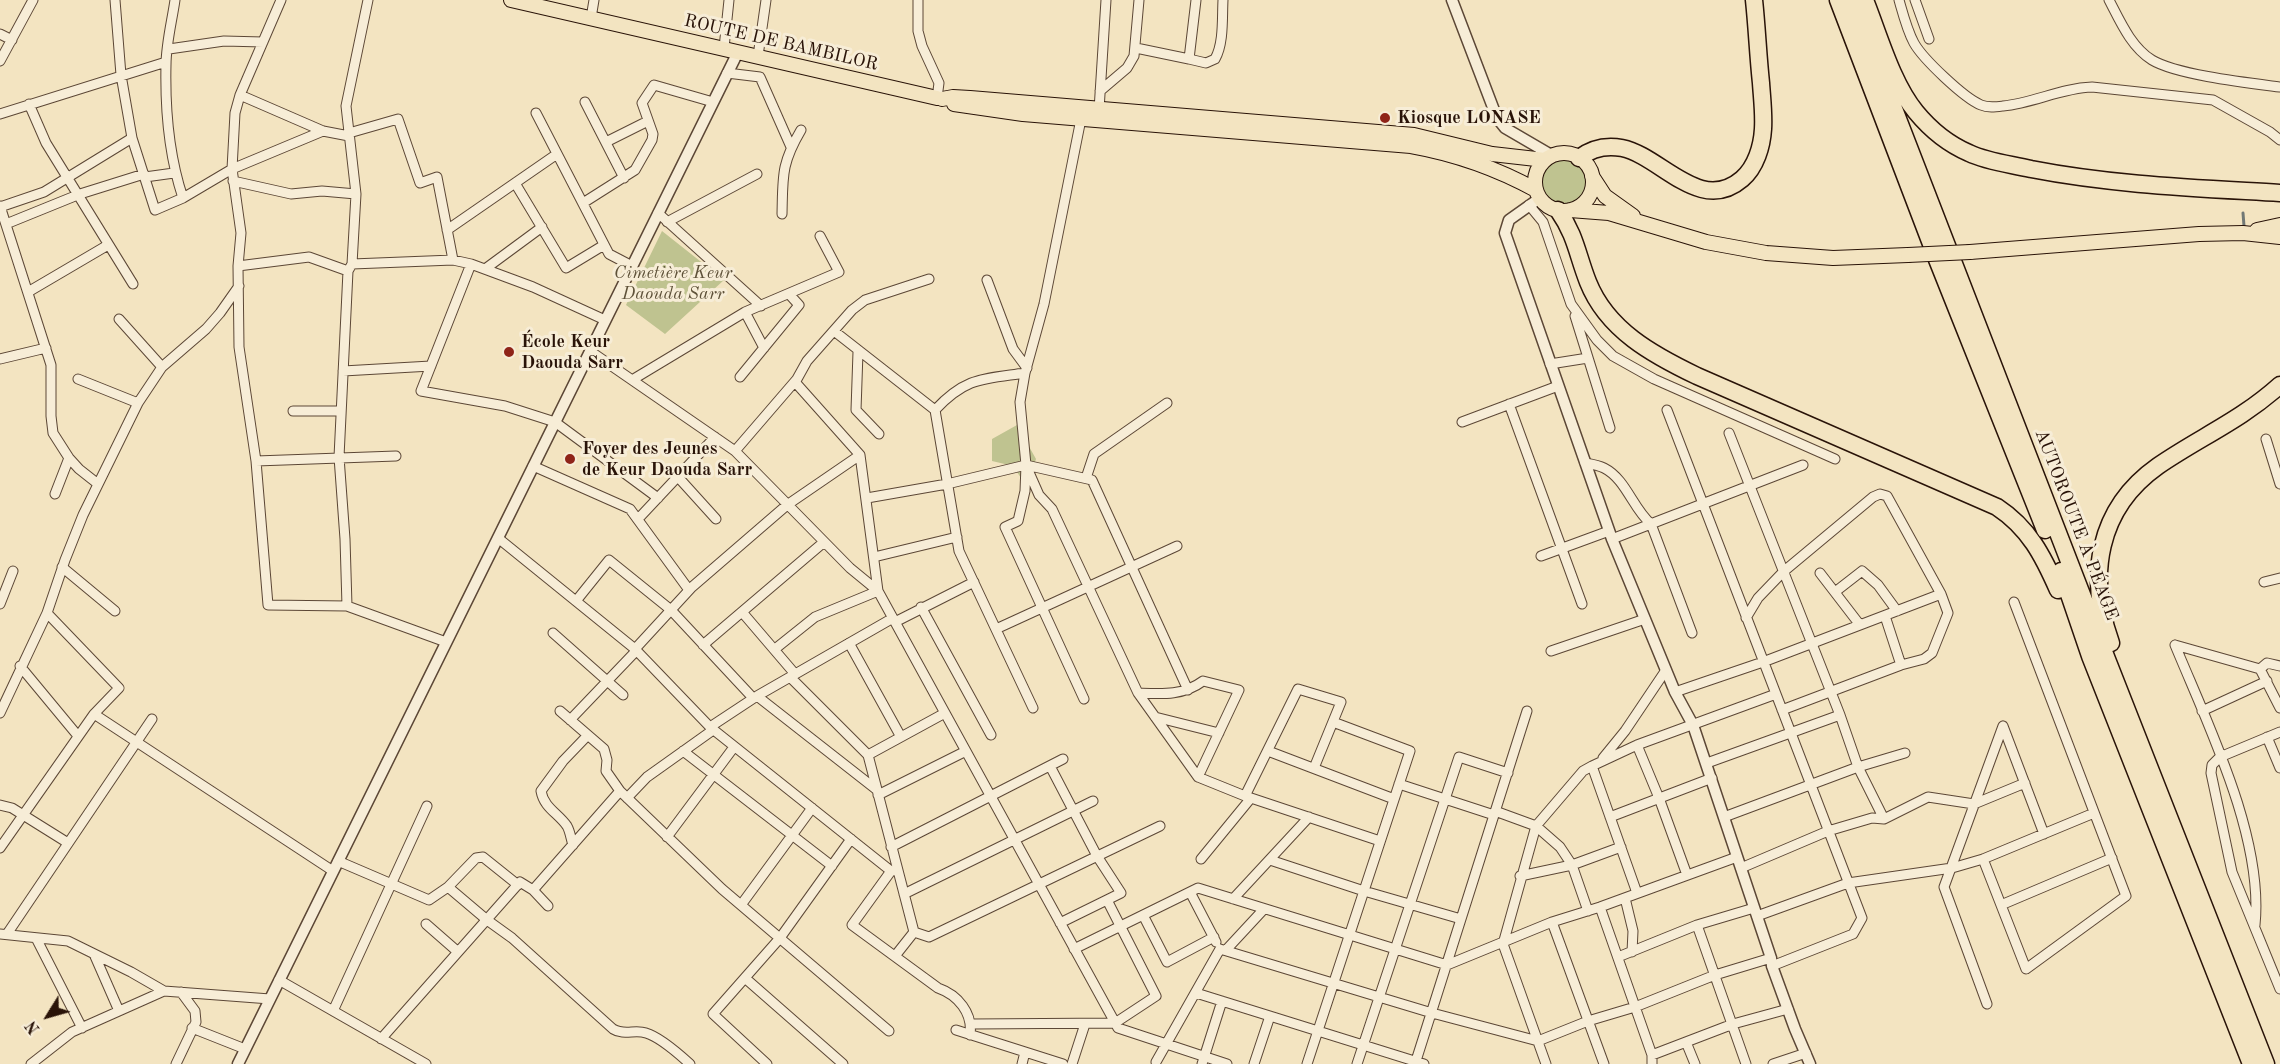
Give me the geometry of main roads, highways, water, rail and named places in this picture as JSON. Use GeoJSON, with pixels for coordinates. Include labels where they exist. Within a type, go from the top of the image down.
{"type":"FeatureCollection","features":[{"type":"Feature","properties":{"kind":"highway"},"geometry":{"type":"LineString","coordinates":[[1579,158],[1589,150],[1600,147],[1623,148],[1651,161],[1680,181],[1702,189],[1721,189],[1737,183],[1747,175],[1758,156],[1763,129],[1754,0]]}},
{"type":"Feature","properties":{"kind":"highway"},"geometry":{"type":"LineString","coordinates":[[1838,0],[1940,267],[2061,570],[2090,656],[2251,1064]]}},
{"type":"Feature","properties":{"kind":"highway","name":"AUTOROUTE À PÉAGE"},"geometry":{"type":"LineString","coordinates":[[1852,0],[2266,1064]]}},
{"type":"Feature","properties":{"kind":"highway"},"geometry":{"type":"LineString","coordinates":[[1865,0],[1898,82],[1914,109],[1939,135],[1970,154],[2077,178],[2174,187],[2280,193]]}},
{"type":"Feature","properties":{"kind":"highway"},"geometry":{"type":"LineString","coordinates":[[1564,210],[1594,296],[1619,327],[1637,343],[1665,361],[1697,376],[1997,507],[2018,522],[2042,554],[2071,620],[2090,656]]}},
{"type":"Feature","properties":{"kind":"highway"},"geometry":{"type":"LineString","coordinates":[[2138,735],[2135,715],[2108,636],[2098,590],[2101,547],[2109,525],[2122,501],[2158,466],[2258,405],[2280,385]]}},
{"type":"Feature","properties":{"kind":"main road","name":"ROUTE DE BAMBILOR"},"geometry":{"type":"LineString","coordinates":[[511,0],[937,98]]}},
{"type":"Feature","properties":{"kind":"main road"},"geometry":{"type":"LineString","coordinates":[[1643,222],[1605,196],[1586,164],[1579,158],[1561,153],[1549,158],[1492,154],[1414,135],[970,98],[942,99],[952,104],[977,109],[1411,146],[1486,166],[1551,208],[1599,211],[1706,242],[1774,254],[1833,258],[1970,252],[2199,234],[2243,233],[2280,237]]}},
{"type":"Feature","properties":{"kind":"main road"},"geometry":{"type":"LineString","coordinates":[[1535,198],[1537,172],[1549,158]]}},
{"type":"Feature","properties":{"kind":"main road"},"geometry":{"type":"LineString","coordinates":[[1564,210],[1578,207],[1589,196],[1592,188],[1592,175]]}},
{"type":"Feature","properties":{"kind":"main road"},"geometry":{"type":"LineString","coordinates":[[2243,233],[2280,225]]}},
{"type":"Feature","properties":{"kind":"waterway"},"geometry":{"type":"LineString","coordinates":[[2243,213],[2244,226]]}},
{"type":"Feature","properties":{"kind":"place","name":"Kiosque LONASE"},"geometry":{"type":"Point","coordinates":[1385,118]}},
{"type":"Feature","properties":{"kind":"place","name":"École Keur Daouda Sarr"},"geometry":{"type":"Point","coordinates":[509,352]}},
{"type":"Feature","properties":{"kind":"place","name":"Foyer des Jeunes de Keur Daouda Sarr"},"geometry":{"type":"Point","coordinates":[570,459]}},
{"type":"Feature","properties":{"kind":"park label","name":"Cimetière Keur Daouda Sarr"},"geometry":{"type":"Point","coordinates":[673,283]}}]}
